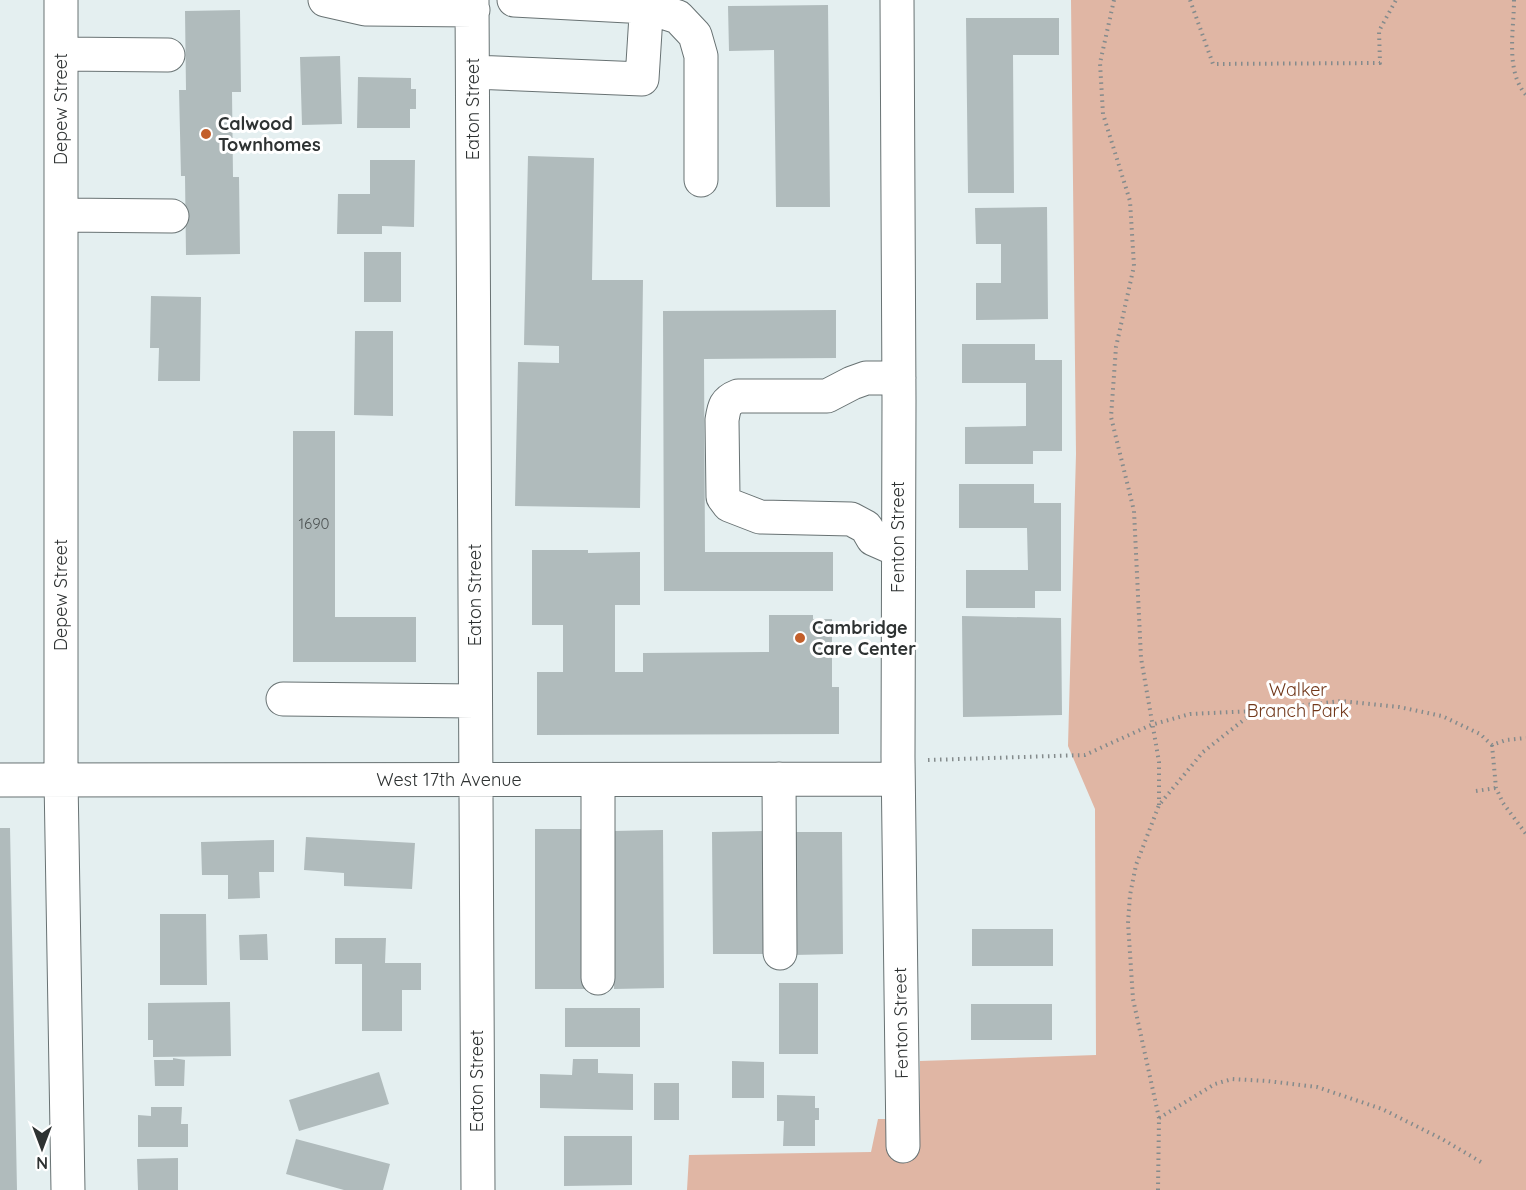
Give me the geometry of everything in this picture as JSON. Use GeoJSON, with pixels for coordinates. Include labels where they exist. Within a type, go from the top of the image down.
{"type":"FeatureCollection","features":[{"type":"Feature","properties":{"kind":"street","name":"Depew Street"},"geometry":{"type":"LineString","coordinates":[[61,0],[61,779],[68,1190]]}},
{"type":"Feature","properties":{"kind":"street"},"geometry":{"type":"LineString","coordinates":[[325,0],[365,9],[405,5],[472,5]]}},
{"type":"Feature","properties":{"kind":"street"},"geometry":{"type":"LineString","coordinates":[[514,0],[647,3],[678,17],[695,35],[700,56],[701,180]]}},
{"type":"Feature","properties":{"kind":"street","name":"Fenton Street"},"geometry":{"type":"LineString","coordinates":[[897,0],[898,779],[903,1146]]}},
{"type":"Feature","properties":{"kind":"street"},"geometry":{"type":"LineString","coordinates":[[473,72],[642,79],[647,3]]}},
{"type":"Feature","properties":{"kind":"street","name":"Eaton Street"},"geometry":{"type":"LineString","coordinates":[[472,5],[478,1190]]}},
{"type":"Feature","properties":{"kind":"street"},"geometry":{"type":"LineString","coordinates":[[61,54],[168,55]]}},
{"type":"Feature","properties":{"kind":"street"},"geometry":{"type":"LineString","coordinates":[[61,215],[172,216]]}},
{"type":"Feature","properties":{"kind":"street"},"geometry":{"type":"LineString","coordinates":[[898,550],[873,539],[866,527],[851,519],[759,517],[729,505],[723,497],[722,420],[723,408],[728,400],[738,396],[827,396],[852,382],[866,378],[899,378]]}},
{"type":"Feature","properties":{"kind":"street"},"geometry":{"type":"LineString","coordinates":[[283,699],[475,701]]}},
{"type":"Feature","properties":{"kind":"street"},"geometry":{"type":"LineString","coordinates":[[779,779],[780,953]]}},
{"type":"Feature","properties":{"kind":"street","name":"West 17th Avenue"},"geometry":{"type":"LineString","coordinates":[[0,780],[898,779]]}},
{"type":"Feature","properties":{"kind":"street"},"geometry":{"type":"LineString","coordinates":[[598,780],[598,978]]}},
{"type":"Feature","properties":{"kind":"path"},"geometry":{"type":"LineString","coordinates":[[1114,0],[1100,63],[1103,114],[1130,201],[1134,266],[1116,347],[1112,417],[1134,511],[1141,658],[1159,762],[1159,806]]}},
{"type":"Feature","properties":{"kind":"path"},"geometry":{"type":"LineString","coordinates":[[1190,0],[1213,64],[1380,63],[1379,31],[1396,0]]}},
{"type":"Feature","properties":{"kind":"path"},"geometry":{"type":"LineString","coordinates":[[1514,0],[1513,65],[1518,86],[1526,95]]}},
{"type":"Feature","properties":{"kind":"path"},"geometry":{"type":"LineString","coordinates":[[924,760],[1085,755],[1151,725],[1190,714],[1255,711],[1341,701],[1399,707],[1442,716],[1480,734],[1492,745],[1496,788],[1503,803],[1526,834]]}},
{"type":"Feature","properties":{"kind":"path"},"geometry":{"type":"LineString","coordinates":[[1158,1190],[1159,1118],[1133,999],[1128,923],[1130,895],[1136,865],[1159,806],[1203,752],[1255,711]]}},
{"type":"Feature","properties":{"kind":"path"},"geometry":{"type":"LineString","coordinates":[[1492,745],[1526,738]]}},
{"type":"Feature","properties":{"kind":"path"},"geometry":{"type":"LineString","coordinates":[[1476,791],[1496,788]]}},
{"type":"Feature","properties":{"kind":"path"},"geometry":{"type":"LineString","coordinates":[[1159,1118],[1215,1084],[1232,1079],[1307,1086],[1382,1109],[1442,1139],[1481,1162]]}},
{"type":"Feature","properties":{"kind":"green space","name":"Walker Branch Park"},"geometry":{"type":"Polygon","coordinates":[[[1071,0],[1526,0],[1526,1190],[687,1190],[689,1155],[871,1152],[878,1119],[920,1119],[920,1061],[1096,1055],[1095,809],[1068,746],[1076,454],[1071,0]]]}},
{"type":"Feature","properties":{"kind":"building"},"geometry":{"type":"Polygon","coordinates":[[[828,5],[830,207],[776,207],[774,50],[729,51],[728,6],[828,5]]]}},
{"type":"Feature","properties":{"kind":"building","name":"Calwood Townhomes"},"geometry":{"type":"Polygon","coordinates":[[[240,10],[241,92],[232,92],[233,177],[239,177],[240,254],[186,255],[185,176],[181,176],[179,90],[186,90],[185,11],[240,10]]]}},
{"type":"Feature","properties":{"kind":"building"},"geometry":{"type":"Polygon","coordinates":[[[966,18],[1059,18],[1059,55],[1013,55],[1014,193],[968,193],[966,18]]]}},
{"type":"Feature","properties":{"kind":"building"},"geometry":{"type":"Polygon","coordinates":[[[340,56],[342,124],[302,125],[300,57],[340,56]]]}},
{"type":"Feature","properties":{"kind":"building"},"geometry":{"type":"Polygon","coordinates":[[[358,77],[411,78],[411,89],[416,89],[416,109],[410,109],[410,128],[357,128],[358,77]]]}},
{"type":"Feature","properties":{"kind":"building"},"geometry":{"type":"Polygon","coordinates":[[[528,156],[594,158],[592,280],[643,280],[640,508],[515,506],[518,362],[559,363],[559,346],[524,345],[528,156]]]}},
{"type":"Feature","properties":{"kind":"building"},"geometry":{"type":"Polygon","coordinates":[[[370,160],[415,160],[414,227],[382,226],[382,234],[337,234],[338,194],[370,194],[370,160]]]}},
{"type":"Feature","properties":{"kind":"building"},"geometry":{"type":"Polygon","coordinates":[[[1047,207],[1048,319],[976,320],[976,283],[1001,283],[1001,244],[976,244],[975,208],[1047,207]]]}},
{"type":"Feature","properties":{"kind":"building"},"geometry":{"type":"Polygon","coordinates":[[[364,252],[401,252],[401,302],[364,302],[364,252]]]}},
{"type":"Feature","properties":{"kind":"building"},"geometry":{"type":"Polygon","coordinates":[[[151,296],[201,297],[200,381],[158,381],[159,348],[150,348],[151,296]]]}},
{"type":"Feature","properties":{"kind":"building"},"geometry":{"type":"Polygon","coordinates":[[[836,310],[836,358],[704,359],[705,552],[833,552],[833,591],[664,591],[663,311],[836,310]]]}},
{"type":"Feature","properties":{"kind":"building"},"geometry":{"type":"Polygon","coordinates":[[[355,331],[393,331],[393,416],[354,415],[355,331]]]}},
{"type":"Feature","properties":{"kind":"building"},"geometry":{"type":"Polygon","coordinates":[[[962,344],[1035,344],[1035,360],[1062,360],[1062,451],[1033,451],[1033,464],[965,464],[965,427],[1026,426],[1026,383],[962,383],[962,344]]]}},
{"type":"Feature","properties":{"kind":"building"},"geometry":{"type":"Polygon","coordinates":[[[293,431],[335,431],[335,617],[416,617],[416,662],[293,662],[293,431]]]}},
{"type":"Feature","properties":{"kind":"building"},"geometry":{"type":"Polygon","coordinates":[[[959,484],[1034,484],[1034,503],[1061,503],[1061,591],[1035,591],[1035,608],[966,608],[966,570],[1028,570],[1027,528],[959,528],[959,484]]]}},
{"type":"Feature","properties":{"kind":"building","name":"Cambridge Care Center"},"geometry":{"type":"Polygon","coordinates":[[[532,550],[588,550],[588,553],[640,552],[640,605],[615,605],[615,672],[643,672],[643,653],[769,652],[769,615],[813,615],[813,619],[832,619],[832,687],[839,687],[839,734],[537,735],[537,672],[563,672],[563,625],[532,625],[532,550]]]}},
{"type":"Feature","properties":{"kind":"building"},"geometry":{"type":"Polygon","coordinates":[[[962,616],[1061,618],[1062,715],[963,717],[962,616]]]}},
{"type":"Feature","properties":{"kind":"building"},"geometry":{"type":"Polygon","coordinates":[[[0,828],[10,828],[17,1190],[0,1190],[0,828]]]}},
{"type":"Feature","properties":{"kind":"building"},"geometry":{"type":"Polygon","coordinates":[[[535,829],[585,829],[585,989],[535,989],[535,829]]]}},
{"type":"Feature","properties":{"kind":"building"},"geometry":{"type":"Polygon","coordinates":[[[663,830],[664,988],[614,989],[613,831],[663,830]]]}},
{"type":"Feature","properties":{"kind":"building"},"geometry":{"type":"Polygon","coordinates":[[[764,831],[765,954],[713,954],[712,832],[764,831]]]}},
{"type":"Feature","properties":{"kind":"building"},"geometry":{"type":"Polygon","coordinates":[[[792,832],[842,832],[843,954],[793,955],[792,832]]]}},
{"type":"Feature","properties":{"kind":"building"},"geometry":{"type":"Polygon","coordinates":[[[306,837],[415,843],[412,889],[344,886],[344,873],[304,870],[306,837]]]}},
{"type":"Feature","properties":{"kind":"building"},"geometry":{"type":"Polygon","coordinates":[[[274,840],[274,872],[259,872],[260,898],[228,899],[228,875],[202,875],[201,842],[274,840]]]}},
{"type":"Feature","properties":{"kind":"building"},"geometry":{"type":"Polygon","coordinates":[[[160,914],[206,914],[207,985],[160,985],[160,914]]]}},
{"type":"Feature","properties":{"kind":"building"},"geometry":{"type":"Polygon","coordinates":[[[972,929],[1053,929],[1053,966],[972,966],[972,929]]]}},
{"type":"Feature","properties":{"kind":"building"},"geometry":{"type":"Polygon","coordinates":[[[267,934],[268,960],[240,960],[239,935],[267,934]]]}},
{"type":"Feature","properties":{"kind":"building"},"geometry":{"type":"Polygon","coordinates":[[[335,938],[386,938],[385,963],[421,963],[421,990],[402,990],[402,1031],[362,1031],[362,964],[335,964],[335,938]]]}},
{"type":"Feature","properties":{"kind":"building"},"geometry":{"type":"Polygon","coordinates":[[[779,983],[818,983],[818,1054],[779,1054],[779,983]]]}},
{"type":"Feature","properties":{"kind":"building"},"geometry":{"type":"Polygon","coordinates":[[[230,1002],[231,1056],[153,1057],[153,1040],[148,1040],[148,1003],[230,1002]]]}},
{"type":"Feature","properties":{"kind":"building"},"geometry":{"type":"Polygon","coordinates":[[[971,1004],[1052,1004],[1052,1040],[971,1040],[971,1004]]]}},
{"type":"Feature","properties":{"kind":"building"},"geometry":{"type":"Polygon","coordinates":[[[565,1008],[640,1008],[640,1047],[565,1047],[565,1008]]]}},
{"type":"Feature","properties":{"kind":"building"},"geometry":{"type":"Polygon","coordinates":[[[173,1058],[185,1060],[184,1086],[155,1086],[154,1060],[173,1060],[173,1058]]]}},
{"type":"Feature","properties":{"kind":"building"},"geometry":{"type":"Polygon","coordinates":[[[573,1059],[598,1059],[598,1073],[633,1074],[633,1110],[540,1108],[540,1074],[572,1075],[573,1059]]]}},
{"type":"Feature","properties":{"kind":"building"},"geometry":{"type":"Polygon","coordinates":[[[732,1061],[764,1062],[764,1098],[732,1098],[732,1061]]]}},
{"type":"Feature","properties":{"kind":"building"},"geometry":{"type":"Polygon","coordinates":[[[379,1072],[389,1104],[299,1131],[289,1100],[379,1072]]]}},
{"type":"Feature","properties":{"kind":"building"},"geometry":{"type":"Polygon","coordinates":[[[654,1083],[679,1083],[679,1120],[654,1120],[654,1083]]]}},
{"type":"Feature","properties":{"kind":"building"},"geometry":{"type":"Polygon","coordinates":[[[777,1095],[815,1096],[815,1108],[819,1108],[819,1120],[815,1120],[815,1146],[783,1146],[784,1121],[777,1121],[777,1095]]]}},
{"type":"Feature","properties":{"kind":"building"},"geometry":{"type":"Polygon","coordinates":[[[151,1107],[182,1107],[181,1124],[188,1124],[188,1147],[138,1147],[138,1115],[151,1116],[151,1107]]]}},
{"type":"Feature","properties":{"kind":"building"},"geometry":{"type":"Polygon","coordinates":[[[564,1136],[632,1136],[632,1185],[564,1186],[564,1136]]]}},
{"type":"Feature","properties":{"kind":"building"},"geometry":{"type":"Polygon","coordinates":[[[296,1139],[390,1164],[383,1190],[344,1190],[286,1174],[296,1139]]]}},
{"type":"Feature","properties":{"kind":"building"},"geometry":{"type":"Polygon","coordinates":[[[178,1158],[178,1190],[138,1190],[137,1159],[178,1158]]]}},
{"type":"Feature","properties":{"kind":"place","name":"Calwood Townhomes"},"geometry":{"type":"Point","coordinates":[206,134]}},
{"type":"Feature","properties":{"kind":"place","name":"Cambridge Care Center"},"geometry":{"type":"Point","coordinates":[800,638]}}]}
